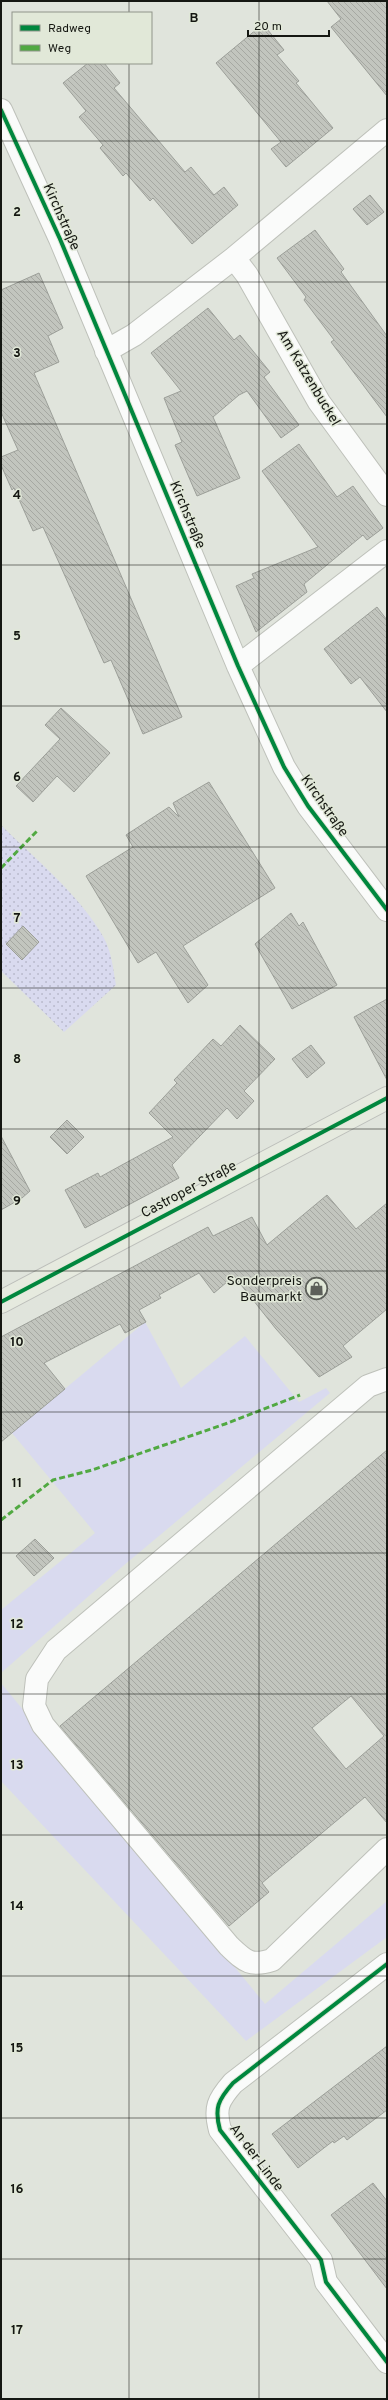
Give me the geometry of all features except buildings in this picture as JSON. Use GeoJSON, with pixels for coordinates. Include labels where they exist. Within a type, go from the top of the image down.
{"type":"FeatureCollection","features":[{"type":"Feature","properties":{"kind":"main road","name":"Castroper Straße"},"geometry":{"type":"LineString","coordinates":[[1,1302],[387,1098]]}},
{"type":"Feature","properties":{"kind":"street","name":"Kirchstraße"},"geometry":{"type":"LineString","coordinates":[[1,110],[60,239],[238,666],[296,787],[387,910]]}},
{"type":"Feature","properties":{"kind":"street"},"geometry":{"type":"LineString","coordinates":[[106,350],[134,335],[234,258],[387,130]]}},
{"type":"Feature","properties":{"kind":"street","name":"Am Katzenbuckel"},"geometry":{"type":"LineString","coordinates":[[234,258],[247,275],[319,402],[387,495]]}},
{"type":"Feature","properties":{"kind":"street"},"geometry":{"type":"LineString","coordinates":[[238,666],[387,551]]}},
{"type":"Feature","properties":{"kind":"street"},"geometry":{"type":"LineString","coordinates":[[387,1379],[368,1386],[56,1650],[37,1679],[34,1706],[43,1725],[229,1946],[246,1962],[260,1964],[272,1960],[387,1850]]}},
{"type":"Feature","properties":{"kind":"street","name":"An der Linde"},"geometry":{"type":"LineString","coordinates":[[387,1964],[233,2083],[220,2098],[216,2116],[220,2130],[321,2260],[326,2282],[387,2362]]}},
{"type":"Feature","properties":{"kind":"shaded area"},"geometry":{"type":"Polygon","coordinates":[[[1,825],[57,878],[83,907],[104,938],[109,949],[116,985],[64,1032],[1,971],[1,825]]]}},
{"type":"Feature","properties":{"kind":"shaded area"},"geometry":{"type":"Polygon","coordinates":[[[145,1322],[181,1388],[245,1336],[299,1402],[326,1388],[330,1393],[123,1566],[1,1673],[1,1610],[95,1533],[12,1433],[145,1322]]]}},
{"type":"Feature","properties":{"kind":"shaded area"},"geometry":{"type":"Polygon","coordinates":[[[1,1683],[265,2004],[387,1901],[387,1937],[246,2041],[1,1781],[1,1683]]]}},
{"type":"Feature","properties":{"kind":"marked path"},"geometry":{"type":"LineString","coordinates":[[1,868],[38,830]]}},
{"type":"Feature","properties":{"kind":"marked path"},"geometry":{"type":"LineString","coordinates":[[1,1520],[53,1480],[92,1470],[225,1424],[300,1395]]}},
{"type":"Feature","properties":{"kind":"cycle path"},"geometry":{"type":"LineString","coordinates":[[1,110],[60,239],[238,666],[284,767],[308,806],[387,910]]}},
{"type":"Feature","properties":{"kind":"cycle path"},"geometry":{"type":"LineString","coordinates":[[1,1302],[387,1098]]}},
{"type":"Feature","properties":{"kind":"cycle path"},"geometry":{"type":"LineString","coordinates":[[387,1964],[233,2083],[221,2100],[217,2116],[220,2130],[321,2260],[326,2282],[387,2362]]}},
{"type":"Feature","properties":{"kind":"place","name":"Sonderpreis Baumarkt"},"geometry":{"type":"Point","coordinates":[317,1289]}}]}
